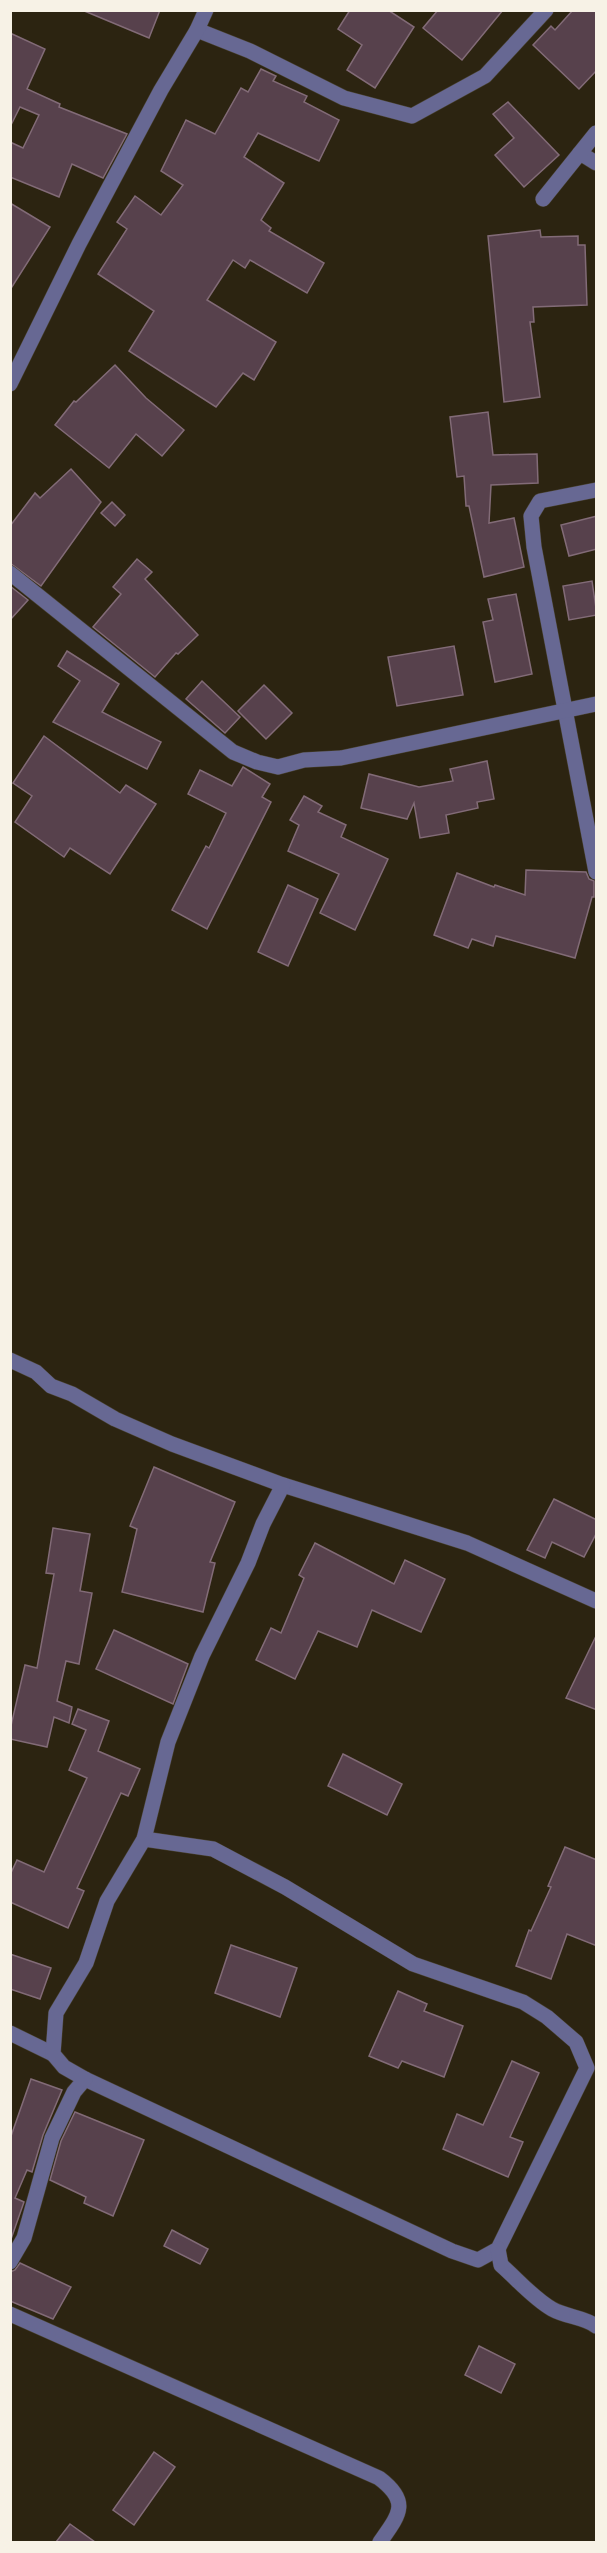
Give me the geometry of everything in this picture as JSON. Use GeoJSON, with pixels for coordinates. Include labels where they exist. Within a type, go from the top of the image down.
{"type":"FeatureCollection","features":[{"type":"Feature","properties":{"kind":"street"},"geometry":{"type":"LineString","coordinates":[[10,384],[17,354],[206,10]]}},
{"type":"Feature","properties":{"kind":"street"},"geometry":{"type":"LineString","coordinates":[[197,30],[250,51],[344,98],[412,116],[485,76],[546,10]]}},
{"type":"Feature","properties":{"kind":"street"},"geometry":{"type":"LineString","coordinates":[[543,199],[597,133]]}},
{"type":"Feature","properties":{"kind":"street"},"geometry":{"type":"LineString","coordinates":[[580,153],[597,163]]}},
{"type":"Feature","properties":{"kind":"street"},"geometry":{"type":"LineString","coordinates":[[597,490],[540,501],[531,516],[534,547],[597,872]]}},
{"type":"Feature","properties":{"kind":"street"},"geometry":{"type":"LineString","coordinates":[[10,573],[233,753],[278,767],[304,760],[341,758],[597,704]]}},
{"type":"Feature","properties":{"kind":"street"},"geometry":{"type":"LineString","coordinates":[[10,1360],[36,1372],[51,1386],[72,1394],[115,1419],[172,1444],[283,1485],[467,1543],[597,1601]]}},
{"type":"Feature","properties":{"kind":"street"},"geometry":{"type":"LineString","coordinates":[[53,2054],[56,2013],[86,1963],[107,1901],[144,1839],[168,1742],[202,1656],[248,1563],[262,1524],[283,1485]]}},
{"type":"Feature","properties":{"kind":"street"},"geometry":{"type":"LineString","coordinates":[[10,2033],[53,2054],[64,2067],[85,2079],[452,2251],[478,2260],[498,2249],[586,2068],[576,2042],[548,2017],[524,2002],[413,1964],[285,1887],[213,1849],[144,1839]]}},
{"type":"Feature","properties":{"kind":"street"},"geometry":{"type":"LineString","coordinates":[[10,2262],[24,2238],[52,2138],[74,2092],[85,2079]]}},
{"type":"Feature","properties":{"kind":"street"},"geometry":{"type":"LineString","coordinates":[[498,2249],[501,2265],[551,2309],[597,2326]]}},
{"type":"Feature","properties":{"kind":"street"},"geometry":{"type":"LineString","coordinates":[[10,2314],[379,2478],[391,2487],[399,2500],[399,2515],[380,2542]]}},
{"type":"Feature","properties":{"kind":"building"},"geometry":{"type":"Polygon","coordinates":[[[82,10],[160,10],[149,38],[82,10]]]}},
{"type":"Feature","properties":{"kind":"building"},"geometry":{"type":"Polygon","coordinates":[[[350,10],[388,10],[414,27],[375,88],[347,70],[362,45],[338,29],[350,10]]]}},
{"type":"Feature","properties":{"kind":"building"},"geometry":{"type":"Polygon","coordinates":[[[438,10],[503,10],[462,60],[423,28],[438,10]]]}},
{"type":"Feature","properties":{"kind":"building"},"geometry":{"type":"Polygon","coordinates":[[[573,10],[597,10],[597,70],[579,89],[533,45],[551,26],[555,30],[573,10]]]}},
{"type":"Feature","properties":{"kind":"building"},"geometry":{"type":"Polygon","coordinates":[[[10,33],[45,49],[27,89],[60,104],[59,107],[127,134],[103,178],[72,164],[59,197],[10,177],[10,142],[23,148],[39,115],[20,107],[10,127],[10,33]]]}},
{"type":"Feature","properties":{"kind":"building"},"geometry":{"type":"Polygon","coordinates":[[[261,69],[276,76],[273,81],[307,96],[304,102],[339,120],[319,161],[258,133],[244,157],[284,183],[261,220],[271,228],[269,231],[324,263],[307,293],[250,260],[245,268],[233,260],[207,300],[276,342],[254,380],[243,373],[216,407],[129,351],[154,311],[98,274],[127,229],[117,222],[135,196],[161,215],[183,185],[161,171],[186,120],[215,134],[241,88],[248,92],[261,69]]]}},
{"type":"Feature","properties":{"kind":"building"},"geometry":{"type":"Polygon","coordinates":[[[508,102],[559,155],[524,187],[495,155],[514,138],[493,114],[508,102]]]}},
{"type":"Feature","properties":{"kind":"building"},"geometry":{"type":"Polygon","coordinates":[[[10,203],[50,227],[10,290],[10,203]]]}},
{"type":"Feature","properties":{"kind":"building"},"geometry":{"type":"Polygon","coordinates":[[[540,230],[541,237],[578,236],[578,245],[585,245],[587,305],[533,307],[534,322],[530,322],[540,397],[504,402],[488,236],[540,230]]]}},
{"type":"Feature","properties":{"kind":"building"},"geometry":{"type":"Polygon","coordinates":[[[115,365],[146,398],[184,430],[162,456],[136,434],[109,468],[55,425],[74,401],[76,402],[115,365]]]}},
{"type":"Feature","properties":{"kind":"building"},"geometry":{"type":"Polygon","coordinates":[[[488,412],[493,455],[537,454],[538,483],[491,485],[489,523],[514,518],[524,567],[484,577],[469,506],[466,506],[464,476],[457,477],[450,417],[488,412]]]}},
{"type":"Feature","properties":{"kind":"building"},"geometry":{"type":"Polygon","coordinates":[[[71,469],[101,502],[41,586],[10,563],[10,526],[35,493],[40,498],[71,469]]]}},
{"type":"Feature","properties":{"kind":"building"},"geometry":{"type":"Polygon","coordinates":[[[112,502],[125,515],[115,526],[101,513],[112,502]]]}},
{"type":"Feature","properties":{"kind":"building"},"geometry":{"type":"Polygon","coordinates":[[[597,516],[597,549],[569,556],[561,525],[597,516]]]}},
{"type":"Feature","properties":{"kind":"building"},"geometry":{"type":"Polygon","coordinates":[[[137,559],[152,572],[145,579],[198,635],[178,654],[176,653],[155,677],[93,627],[121,594],[113,587],[137,559]]]}},
{"type":"Feature","properties":{"kind":"building"},"geometry":{"type":"Polygon","coordinates":[[[592,581],[597,615],[569,620],[563,586],[592,581]]]}},
{"type":"Feature","properties":{"kind":"building"},"geometry":{"type":"Polygon","coordinates":[[[10,586],[28,600],[10,620],[10,586]]]}},
{"type":"Feature","properties":{"kind":"building"},"geometry":{"type":"Polygon","coordinates":[[[516,594],[532,674],[495,682],[483,622],[493,620],[488,599],[516,594]]]}},
{"type":"Feature","properties":{"kind":"building"},"geometry":{"type":"Polygon","coordinates":[[[454,646],[463,695],[397,706],[388,657],[454,646]]]}},
{"type":"Feature","properties":{"kind":"building"},"geometry":{"type":"Polygon","coordinates":[[[67,651],[119,684],[102,712],[161,742],[147,769],[53,722],[80,681],[58,666],[67,651]]]}},
{"type":"Feature","properties":{"kind":"building"},"geometry":{"type":"Polygon","coordinates":[[[202,681],[240,717],[225,733],[186,699],[202,681]]]}},
{"type":"Feature","properties":{"kind":"building"},"geometry":{"type":"Polygon","coordinates":[[[264,685],[292,713],[266,739],[238,711],[264,685]]]}},
{"type":"Feature","properties":{"kind":"building"},"geometry":{"type":"Polygon","coordinates":[[[44,736],[120,793],[126,785],[156,804],[110,874],[70,848],[64,857],[15,822],[32,796],[13,783],[44,736]]]}},
{"type":"Feature","properties":{"kind":"building"},"geometry":{"type":"Polygon","coordinates":[[[487,761],[494,799],[477,802],[478,808],[446,815],[449,833],[420,838],[414,803],[407,819],[361,808],[369,774],[419,787],[453,781],[450,769],[487,761]]]}},
{"type":"Feature","properties":{"kind":"building"},"geometry":{"type":"Polygon","coordinates":[[[243,767],[270,784],[262,797],[271,802],[207,929],[172,910],[206,846],[209,848],[226,813],[188,794],[200,770],[232,786],[243,767]]]}},
{"type":"Feature","properties":{"kind":"building"},"geometry":{"type":"Polygon","coordinates":[[[304,796],[322,806],[318,812],[346,825],[341,837],[388,859],[355,930],[320,913],[339,874],[288,851],[299,825],[290,820],[304,796]]]}},
{"type":"Feature","properties":{"kind":"building"},"geometry":{"type":"Polygon","coordinates":[[[526,870],[586,872],[589,879],[594,881],[594,897],[592,897],[575,958],[496,936],[493,946],[472,939],[468,948],[434,935],[457,873],[494,887],[495,885],[525,895],[526,870]]]}},
{"type":"Feature","properties":{"kind":"building"},"geometry":{"type":"Polygon","coordinates":[[[288,885],[318,899],[288,966],[258,952],[288,885]]]}},
{"type":"Feature","properties":{"kind":"building"},"geometry":{"type":"Polygon","coordinates":[[[154,1467],[235,1502],[210,1562],[215,1563],[203,1612],[122,1592],[137,1529],[130,1526],[154,1467]]]}},
{"type":"Feature","properties":{"kind":"building"},"geometry":{"type":"Polygon","coordinates":[[[554,1499],[597,1520],[597,1532],[584,1557],[552,1542],[545,1558],[527,1550],[554,1499]]]}},
{"type":"Feature","properties":{"kind":"building"},"geometry":{"type":"Polygon","coordinates":[[[53,1528],[90,1534],[80,1591],[92,1593],[79,1664],[66,1661],[57,1701],[72,1707],[69,1723],[54,1717],[47,1747],[10,1739],[10,1730],[25,1665],[37,1668],[54,1574],[46,1573],[53,1528]]]}},
{"type":"Feature","properties":{"kind":"building"},"geometry":{"type":"Polygon","coordinates":[[[315,1543],[394,1584],[405,1560],[445,1579],[421,1632],[372,1610],[357,1647],[318,1631],[295,1679],[256,1660],[271,1628],[281,1633],[304,1578],[299,1575],[315,1543]]]}},
{"type":"Feature","properties":{"kind":"building"},"geometry":{"type":"Polygon","coordinates":[[[114,1630],[188,1664],[173,1704],[96,1669],[114,1630]]]}},
{"type":"Feature","properties":{"kind":"building"},"geometry":{"type":"Polygon","coordinates":[[[597,1634],[597,1710],[566,1698],[597,1634]]]}},
{"type":"Feature","properties":{"kind":"building"},"geometry":{"type":"Polygon","coordinates":[[[78,1709],[109,1721],[98,1751],[140,1769],[128,1796],[121,1793],[77,1888],[84,1891],[68,1928],[10,1902],[10,1875],[17,1860],[44,1872],[87,1778],[69,1770],[86,1730],[72,1724],[78,1709]]]}},
{"type":"Feature","properties":{"kind":"building"},"geometry":{"type":"Polygon","coordinates":[[[343,1754],[402,1784],[387,1815],[328,1786],[343,1754]]]}},
{"type":"Feature","properties":{"kind":"building"},"geometry":{"type":"Polygon","coordinates":[[[565,1847],[597,1860],[597,1946],[567,1934],[551,1979],[516,1966],[529,1930],[531,1931],[551,1887],[548,1886],[565,1847]]]}},
{"type":"Feature","properties":{"kind":"building"},"geometry":{"type":"Polygon","coordinates":[[[231,1945],[297,1968],[280,2017],[215,1993],[231,1945]]]}},
{"type":"Feature","properties":{"kind":"building"},"geometry":{"type":"Polygon","coordinates":[[[10,1954],[51,1968],[40,1999],[10,1989],[10,1954]]]}},
{"type":"Feature","properties":{"kind":"building"},"geometry":{"type":"Polygon","coordinates":[[[398,1991],[427,2004],[424,2011],[463,2026],[444,2077],[402,2061],[398,2068],[369,2056],[398,1991]]]}},
{"type":"Feature","properties":{"kind":"building"},"geometry":{"type":"Polygon","coordinates":[[[512,2061],[539,2073],[510,2137],[523,2142],[508,2177],[443,2149],[457,2114],[483,2125],[512,2061]]]}},
{"type":"Feature","properties":{"kind":"building"},"geometry":{"type":"Polygon","coordinates":[[[31,2079],[62,2090],[43,2135],[32,2172],[27,2170],[15,2198],[24,2202],[10,2242],[10,2139],[31,2079]]]}},
{"type":"Feature","properties":{"kind":"building"},"geometry":{"type":"Polygon","coordinates":[[[75,2112],[144,2140],[113,2216],[84,2203],[86,2197],[50,2180],[61,2141],[75,2112]]]}},
{"type":"Feature","properties":{"kind":"building"},"geometry":{"type":"Polygon","coordinates":[[[172,2230],[208,2249],[200,2264],[164,2246],[172,2230]]]}},
{"type":"Feature","properties":{"kind":"building"},"geometry":{"type":"Polygon","coordinates":[[[20,2263],[71,2287],[53,2319],[10,2301],[10,2272],[15,2270],[20,2263]]]}},
{"type":"Feature","properties":{"kind":"building"},"geometry":{"type":"Polygon","coordinates":[[[479,2346],[515,2364],[501,2393],[465,2375],[479,2346]]]}},
{"type":"Feature","properties":{"kind":"building"},"geometry":{"type":"Polygon","coordinates":[[[154,2452],[175,2467],[134,2525],[113,2510],[154,2452]]]}},
{"type":"Feature","properties":{"kind":"building"},"geometry":{"type":"Polygon","coordinates":[[[70,2524],[95,2542],[56,2542],[70,2524]]]}}]}
